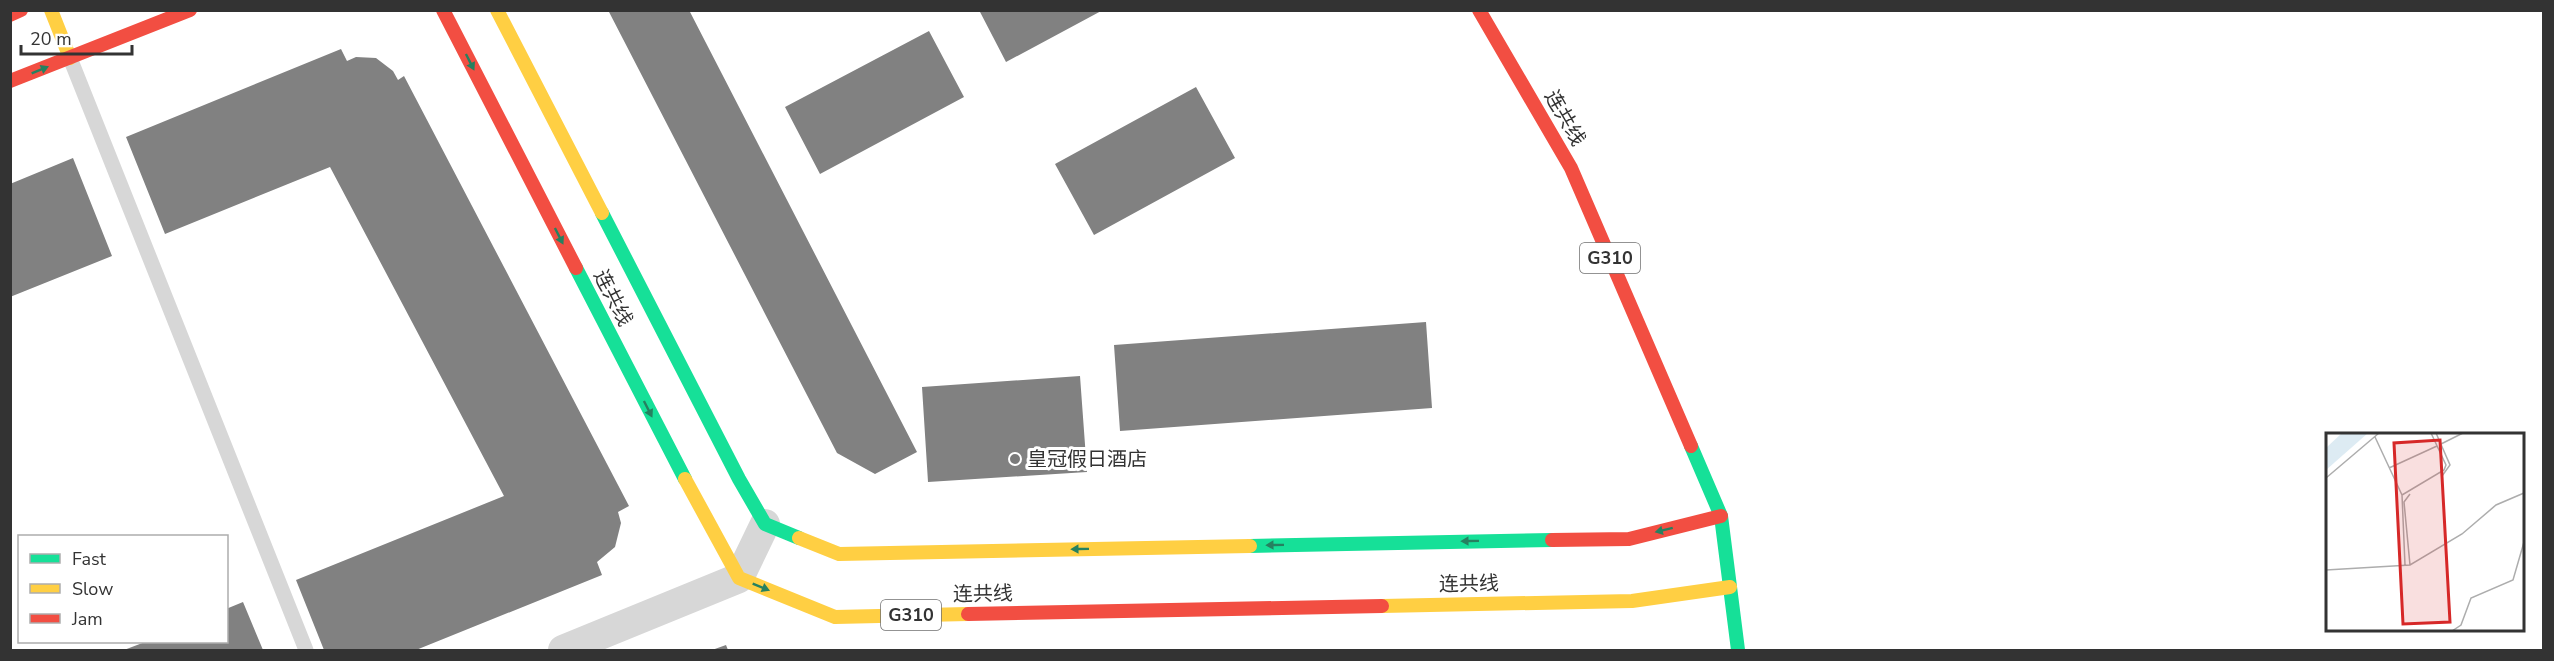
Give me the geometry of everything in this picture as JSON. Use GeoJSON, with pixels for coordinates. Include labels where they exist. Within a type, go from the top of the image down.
{"type":"FeatureCollection","features":[{"type":"Feature","properties":{"kind":"main road"},"geometry":{"type":"LineString","coordinates":[[10,15],[21,10]]}},
{"type":"Feature","properties":{"kind":"main road"},"geometry":{"type":"LineString","coordinates":[[51,10],[70,58]]}},
{"type":"Feature","properties":{"kind":"main road"},"geometry":{"type":"LineString","coordinates":[[10,81],[190,10]]}},
{"type":"Feature","properties":{"kind":"main road","name":"连共线"},"geometry":{"type":"LineString","coordinates":[[443,10],[706,520],[739,578],[835,616],[1632,601],[1730,587],[1721,516],[1571,168],[1479,10]]}},
{"type":"Feature","properties":{"kind":"main road","name":"连共线"},"geometry":{"type":"LineString","coordinates":[[497,10],[739,479],[765,524]]}},
{"type":"Feature","properties":{"kind":"main road"},"geometry":{"type":"LineString","coordinates":[[765,524],[839,554],[1629,539],[1721,516]]}},
{"type":"Feature","properties":{"kind":"main road","name":"G310"},"geometry":{"type":"LineString","coordinates":[[1730,587],[1738,651]]}},
{"type":"Feature","properties":{"kind":"street"},"geometry":{"type":"LineString","coordinates":[[563,651],[739,578],[765,524]]}},
{"type":"Feature","properties":{"kind":"lane"},"geometry":{"type":"LineString","coordinates":[[70,58],[306,651]]}},
{"type":"Feature","properties":{"kind":"building"},"geometry":{"type":"Polygon","coordinates":[[[608,10],[689,10],[917,452],[875,474],[837,453],[608,10]]]}},
{"type":"Feature","properties":{"kind":"building"},"geometry":{"type":"Polygon","coordinates":[[[979,10],[1103,10],[1006,62],[979,10]]]}},
{"type":"Feature","properties":{"kind":"building"},"geometry":{"type":"Polygon","coordinates":[[[929,31],[964,97],[820,174],[785,107],[929,31]]]}},
{"type":"Feature","properties":{"kind":"building"},"geometry":{"type":"Polygon","coordinates":[[[341,49],[347,61],[356,57],[376,58],[393,71],[398,80],[404,76],[629,506],[618,512],[621,523],[615,547],[597,562],[602,575],[416,650],[324,650],[296,580],[504,496],[330,167],[165,234],[126,137],[341,49]]]}},
{"type":"Feature","properties":{"kind":"building"},"geometry":{"type":"Polygon","coordinates":[[[1196,87],[1235,158],[1094,235],[1055,164],[1196,87]]]}},
{"type":"Feature","properties":{"kind":"building"},"geometry":{"type":"Polygon","coordinates":[[[73,158],[112,256],[10,297],[10,184],[73,158]]]}},
{"type":"Feature","properties":{"kind":"building"},"geometry":{"type":"Polygon","coordinates":[[[1426,322],[1432,408],[1120,431],[1114,345],[1426,322]]]}},
{"type":"Feature","properties":{"kind":"building"},"geometry":{"type":"Polygon","coordinates":[[[1080,376],[1087,472],[928,482],[922,387],[1080,376]]]}},
{"type":"Feature","properties":{"kind":"building"},"geometry":{"type":"Polygon","coordinates":[[[243,602],[263,650],[124,650],[142,643],[228,643],[228,608],[243,602]]]}},
{"type":"Feature","properties":{"kind":"building"},"geometry":{"type":"Polygon","coordinates":[[[726,645],[728,650],[712,650],[726,645]]]}},
{"type":"Feature","properties":{"kind":"traffic: fast"},"geometry":{"type":"LineString","coordinates":[[602,213],[739,479],[765,524],[799,538]]}},
{"type":"Feature","properties":{"kind":"traffic: fast"},"geometry":{"type":"LineString","coordinates":[[576,268],[685,479]]}},
{"type":"Feature","properties":{"kind":"traffic: fast"},"geometry":{"type":"LineString","coordinates":[[1691,446],[1721,516],[1738,650]]}},
{"type":"Feature","properties":{"kind":"traffic: fast"},"geometry":{"type":"LineString","coordinates":[[1250,546],[1552,540]]}},
{"type":"Feature","properties":{"kind":"traffic: slow"},"geometry":{"type":"LineString","coordinates":[[51,10],[70,58]]}},
{"type":"Feature","properties":{"kind":"traffic: slow"},"geometry":{"type":"LineString","coordinates":[[497,10],[602,213]]}},
{"type":"Feature","properties":{"kind":"traffic: slow"},"geometry":{"type":"LineString","coordinates":[[685,479],[739,578],[835,617],[968,614]]}},
{"type":"Feature","properties":{"kind":"traffic: slow"},"geometry":{"type":"LineString","coordinates":[[799,538],[839,554],[1250,546]]}},
{"type":"Feature","properties":{"kind":"traffic: slow"},"geometry":{"type":"LineString","coordinates":[[1382,606],[1632,601],[1730,587]]}},
{"type":"Feature","properties":{"kind":"traffic: jam"},"geometry":{"type":"LineString","coordinates":[[10,15],[21,10]]}},
{"type":"Feature","properties":{"kind":"traffic: jam"},"geometry":{"type":"LineString","coordinates":[[10,81],[190,10]]}},
{"type":"Feature","properties":{"kind":"traffic: jam"},"geometry":{"type":"LineString","coordinates":[[443,10],[576,268]]}},
{"type":"Feature","properties":{"kind":"traffic: jam"},"geometry":{"type":"LineString","coordinates":[[1479,10],[1571,168],[1691,446]]}},
{"type":"Feature","properties":{"kind":"traffic: jam"},"geometry":{"type":"LineString","coordinates":[[1552,540],[1629,539],[1721,516]]}},
{"type":"Feature","properties":{"kind":"traffic: jam"},"geometry":{"type":"LineString","coordinates":[[968,614],[1382,606]]}},
{"type":"Feature","properties":{"kind":"place","name":"皇冠假日酒店"},"geometry":{"type":"Point","coordinates":[1015,459]}}]}
